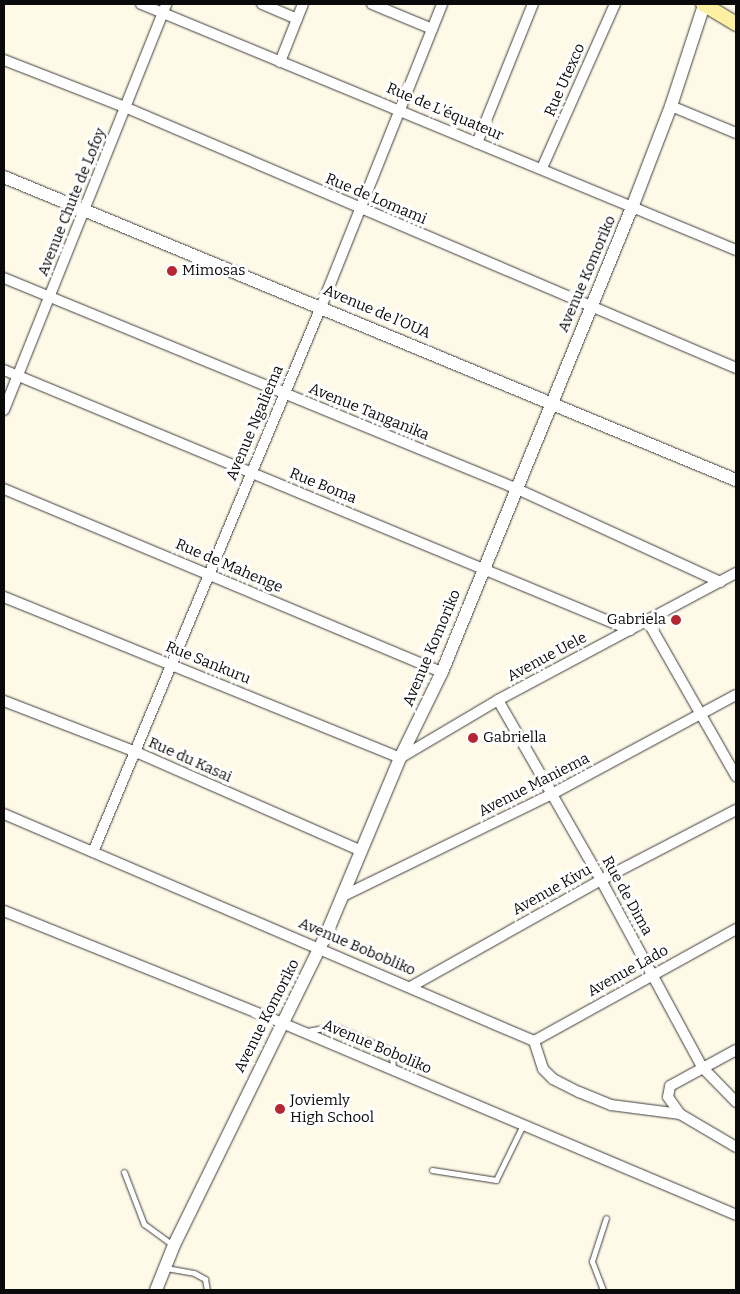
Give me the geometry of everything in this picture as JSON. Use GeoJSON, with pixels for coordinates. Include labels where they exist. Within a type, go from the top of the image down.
{"type":"FeatureCollection","features":[{"type":"Feature","properties":{"kind":"main road"},"geometry":{"type":"LineString","coordinates":[[703,4],[736,24]]}},
{"type":"Feature","properties":{"kind":"street","name":"Rue de L'équateur"},"geometry":{"type":"LineString","coordinates":[[142,4],[164,8],[280,62],[633,205],[736,250]]}},
{"type":"Feature","properties":{"kind":"street"},"geometry":{"type":"LineString","coordinates":[[262,4],[297,19]]}},
{"type":"Feature","properties":{"kind":"street"},"geometry":{"type":"LineString","coordinates":[[280,62],[303,4]]}},
{"type":"Feature","properties":{"kind":"street"},"geometry":{"type":"LineString","coordinates":[[372,4],[432,29]]}},
{"type":"Feature","properties":{"kind":"street","name":"Avenue Ngaliema"},"geometry":{"type":"LineString","coordinates":[[93,852],[136,752],[170,664],[321,307],[442,4]]}},
{"type":"Feature","properties":{"kind":"street"},"geometry":{"type":"LineString","coordinates":[[477,143],[533,4]]}},
{"type":"Feature","properties":{"kind":"street","name":"Rue Utexco"},"geometry":{"type":"LineString","coordinates":[[542,168],[615,4]]}},
{"type":"Feature","properties":{"kind":"street","name":"Avenue Komoriko"},"geometry":{"type":"LineString","coordinates":[[156,1290],[174,1246],[320,947],[400,758],[442,672],[515,488],[552,404],[589,307],[633,205],[671,106],[703,4]]}},
{"type":"Feature","properties":{"kind":"street","name":"Avenue Chute de Lofoy"},"geometry":{"type":"LineString","coordinates":[[4,410],[127,108],[164,8]]}},
{"type":"Feature","properties":{"kind":"street","name":"Rue de Lomami"},"geometry":{"type":"LineString","coordinates":[[4,60],[127,108],[589,307],[736,368]]}},
{"type":"Feature","properties":{"kind":"street"},"geometry":{"type":"LineString","coordinates":[[671,106],[736,133]]}},
{"type":"Feature","properties":{"kind":"street","name":"Avenue de l’OUA"},"geometry":{"type":"LineString","coordinates":[[4,177],[736,480]]}},
{"type":"Feature","properties":{"kind":"street","name":"Avenue Tanganika"},"geometry":{"type":"LineString","coordinates":[[4,278],[515,488],[720,582]]}},
{"type":"Feature","properties":{"kind":"street","name":"Rue Boma"},"geometry":{"type":"LineString","coordinates":[[4,370],[630,630]]}},
{"type":"Feature","properties":{"kind":"street","name":"Rue de Mahenge"},"geometry":{"type":"LineString","coordinates":[[4,489],[442,672]]}},
{"type":"Feature","properties":{"kind":"street","name":"Avenue Uele"},"geometry":{"type":"LineString","coordinates":[[400,758],[498,700],[736,573]]}},
{"type":"Feature","properties":{"kind":"street","name":"Rue Sankuru"},"geometry":{"type":"LineString","coordinates":[[4,597],[400,758]]}},
{"type":"Feature","properties":{"kind":"street"},"geometry":{"type":"LineString","coordinates":[[647,620],[736,776]]}},
{"type":"Feature","properties":{"kind":"street","name":"Avenue Maniema"},"geometry":{"type":"LineString","coordinates":[[343,896],[552,794],[736,695]]}},
{"type":"Feature","properties":{"kind":"street","name":"Rue de Dima"},"geometry":{"type":"LineString","coordinates":[[498,700],[601,880],[702,1067],[736,1102]]}},
{"type":"Feature","properties":{"kind":"street","name":"Rue du Kasai"},"geometry":{"type":"LineString","coordinates":[[4,701],[136,752],[361,851]]}},
{"type":"Feature","properties":{"kind":"street","name":"Avenue Kivu"},"geometry":{"type":"LineString","coordinates":[[412,986],[601,880],[736,810]]}},
{"type":"Feature","properties":{"kind":"street","name":"Avenue Bobobliko"},"geometry":{"type":"LineString","coordinates":[[4,814],[412,986],[534,1040]]}},
{"type":"Feature","properties":{"kind":"street","name":"Avenue Boboliko"},"geometry":{"type":"LineString","coordinates":[[4,911],[304,1032],[736,1215]]}},
{"type":"Feature","properties":{"kind":"street","name":"Avenue Lado"},"geometry":{"type":"LineString","coordinates":[[534,1040],[652,973],[736,929]]}},
{"type":"Feature","properties":{"kind":"street"},"geometry":{"type":"LineString","coordinates":[[534,1040],[540,1063],[553,1079],[610,1104],[680,1114],[736,1147]]}},
{"type":"Feature","properties":{"kind":"street"},"geometry":{"type":"LineString","coordinates":[[680,1114],[668,1097],[670,1086],[736,1050]]}},
{"type":"Feature","properties":{"kind":"lane"},"geometry":{"type":"LineString","coordinates":[[304,1032],[334,1026],[388,1049],[392,1055],[393,1070]]}},
{"type":"Feature","properties":{"kind":"lane"},"geometry":{"type":"LineString","coordinates":[[432,1170],[496,1180],[523,1125]]}},
{"type":"Feature","properties":{"kind":"lane"},"geometry":{"type":"LineString","coordinates":[[124,1172],[144,1224],[174,1246]]}},
{"type":"Feature","properties":{"kind":"lane"},"geometry":{"type":"LineString","coordinates":[[603,1290],[592,1260],[606,1218]]}},
{"type":"Feature","properties":{"kind":"lane"},"geometry":{"type":"LineString","coordinates":[[166,1268],[194,1273],[205,1279],[207,1290]]}},
{"type":"Feature","properties":{"kind":"place","name":"Mimosas"},"geometry":{"type":"Point","coordinates":[172,271]}},
{"type":"Feature","properties":{"kind":"place","name":"Gabriela"},"geometry":{"type":"Point","coordinates":[676,620]}},
{"type":"Feature","properties":{"kind":"place","name":"Gabriella"},"geometry":{"type":"Point","coordinates":[473,738]}},
{"type":"Feature","properties":{"kind":"place","name":"Joviemly High School"},"geometry":{"type":"Point","coordinates":[280,1109]}}]}
